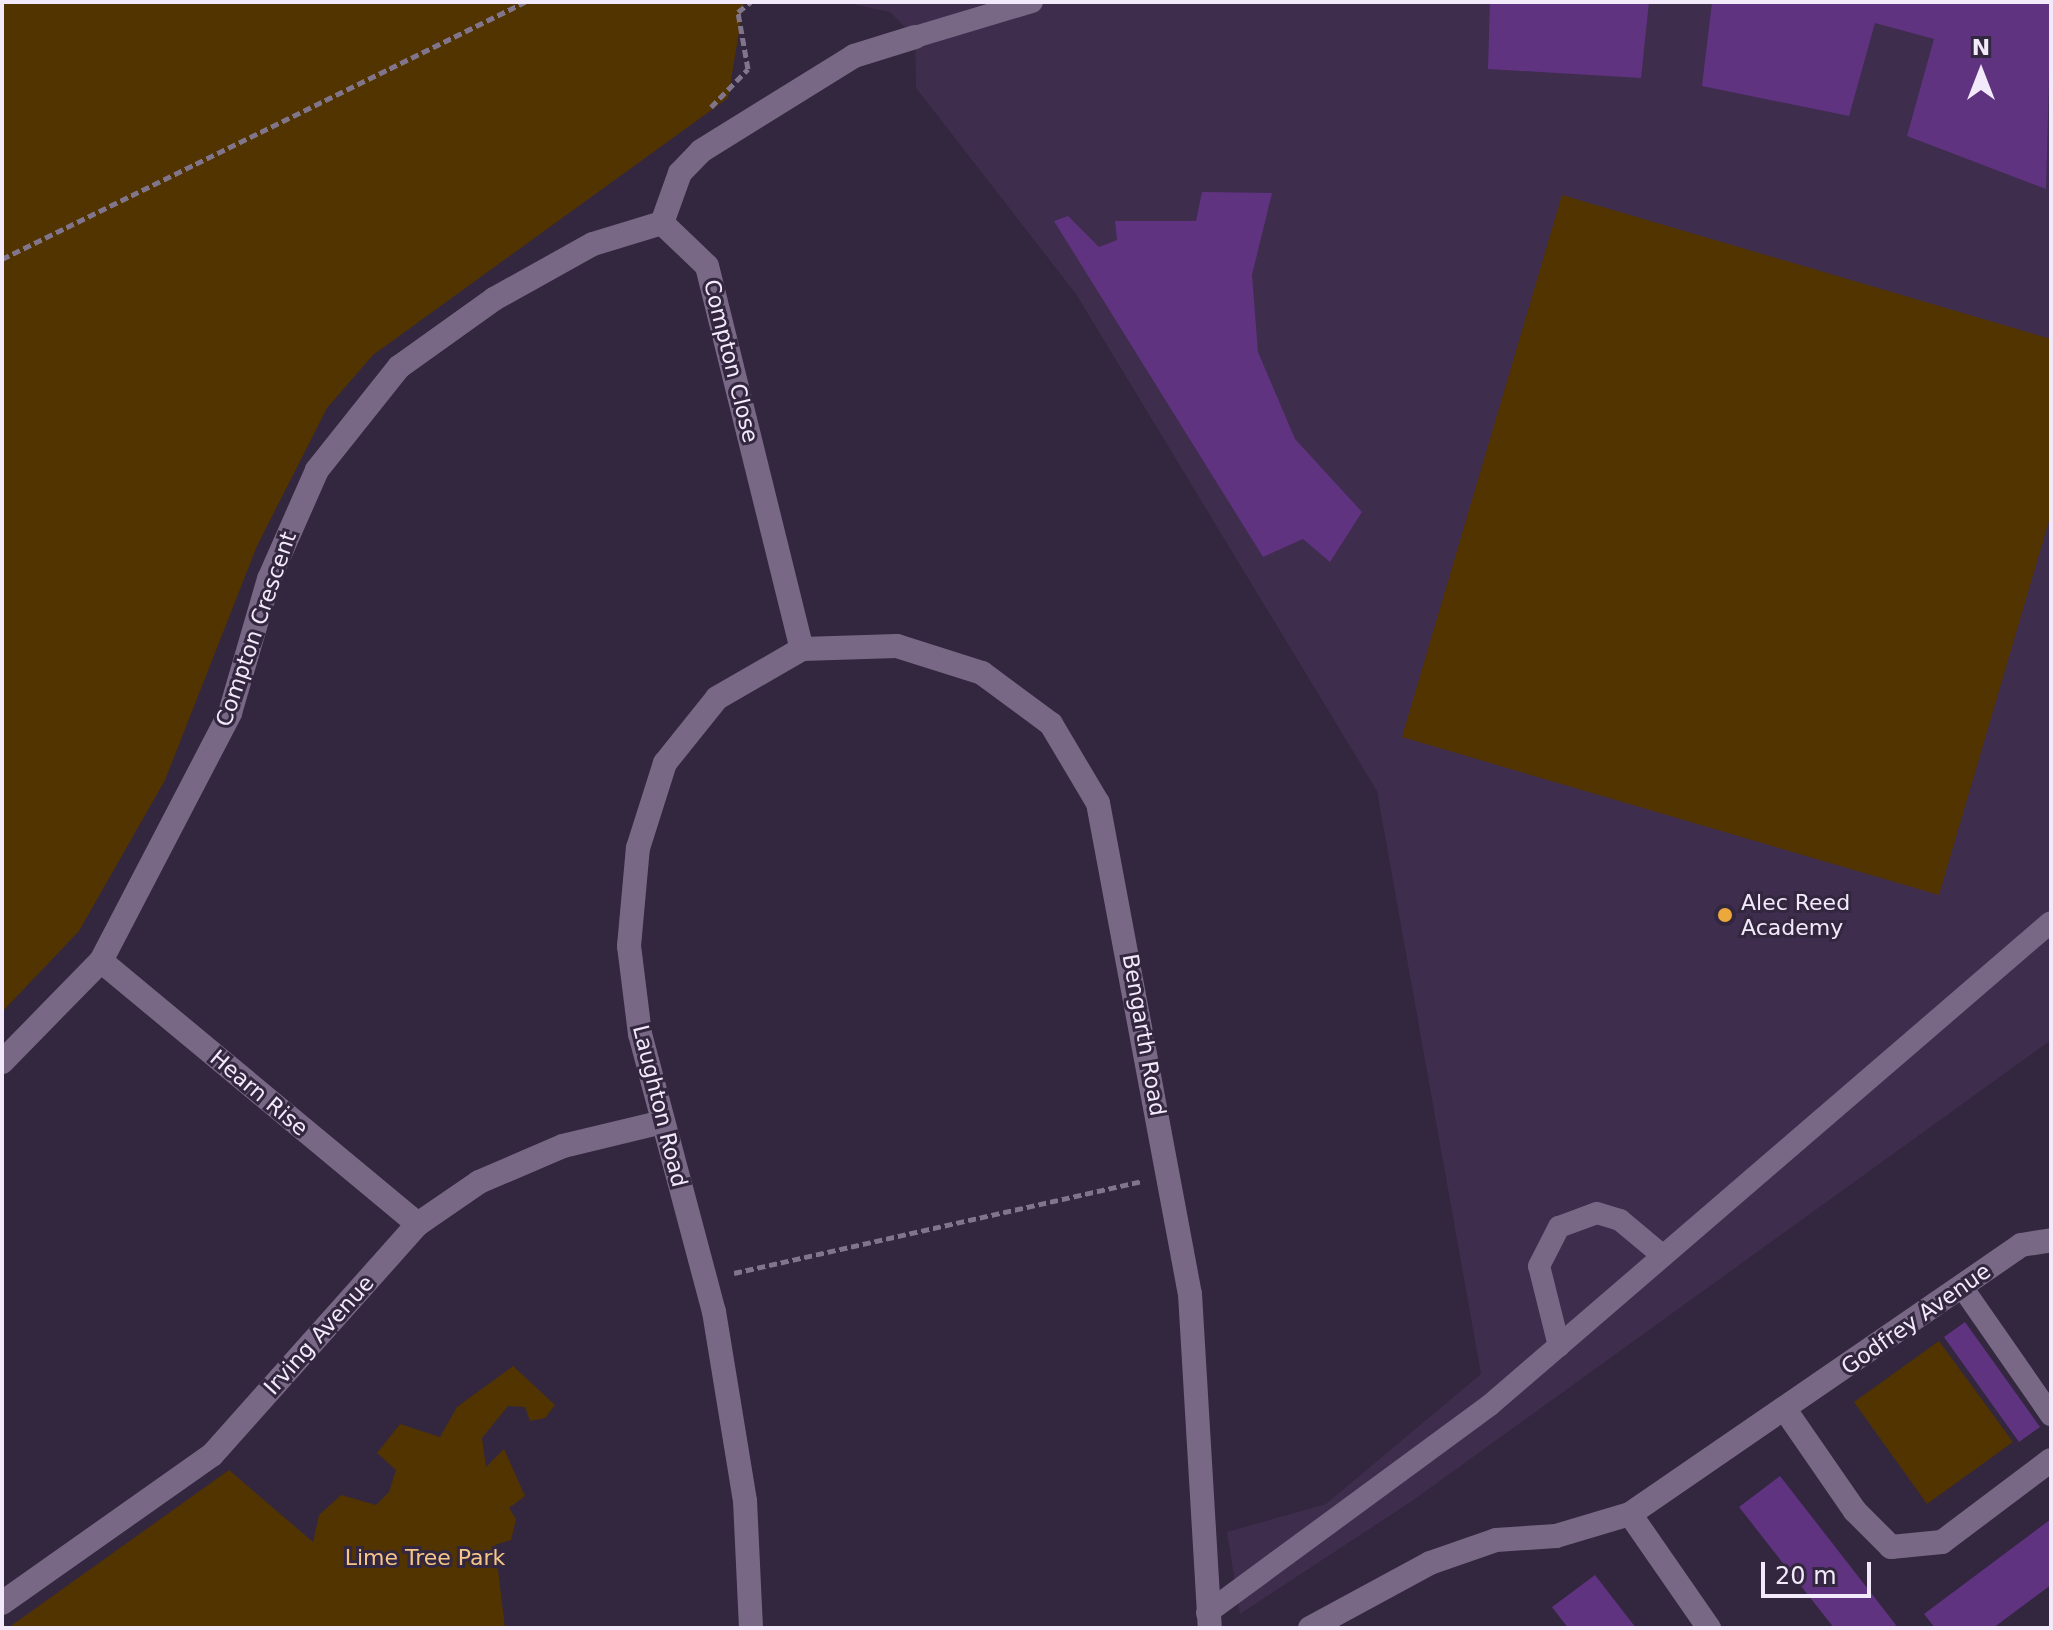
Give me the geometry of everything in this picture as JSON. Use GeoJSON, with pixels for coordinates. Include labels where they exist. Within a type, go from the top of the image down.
{"type":"FeatureCollection","features":[{"type":"Feature","properties":{"kind":"street"},"geometry":{"type":"LineString","coordinates":[[662,223],[680,173],[701,151],[854,56],[915,37]]}},
{"type":"Feature","properties":{"kind":"street","name":"Compton Close"},"geometry":{"type":"LineString","coordinates":[[662,223],[707,266],[802,649]]}},
{"type":"Feature","properties":{"kind":"street","name":"Compton Crescent"},"geometry":{"type":"LineString","coordinates":[[2,1062],[101,961],[230,713],[269,579],[317,470],[399,367],[494,299],[593,244],[662,223]]}},
{"type":"Feature","properties":{"kind":"street","name":"Bengarth Road"},"geometry":{"type":"LineString","coordinates":[[802,649],[897,646],[982,673],[1051,724],[1098,803],[1190,1294],[1209,1620]]}},
{"type":"Feature","properties":{"kind":"street","name":"Laughton Road"},"geometry":{"type":"LineString","coordinates":[[751,1628],[745,1501],[705,1280],[640,1034],[629,946],[638,848],[665,763],[717,698],[802,649]]}},
{"type":"Feature","properties":{"kind":"street","name":"Hearn Rise"},"geometry":{"type":"LineString","coordinates":[[101,961],[418,1224]]}},
{"type":"Feature","properties":{"kind":"street","name":"Irving Avenue"},"geometry":{"type":"LineString","coordinates":[[2,1603],[212,1455],[418,1224],[479,1182],[563,1146],[663,1122]]}},
{"type":"Feature","properties":{"kind":"street","name":"Godfrey Avenue"},"geometry":{"type":"LineString","coordinates":[[1310,1628],[1430,1563],[1496,1540],[1556,1536],[1630,1514],[1786,1411],[2021,1245],[2051,1240]]}},
{"type":"Feature","properties":{"kind":"street"},"geometry":{"type":"LineString","coordinates":[[1786,1411],[1855,1511],[1891,1547],[1942,1542],[2051,1460]]}},
{"type":"Feature","properties":{"kind":"street"},"geometry":{"type":"LineString","coordinates":[[1630,1514],[1709,1628]]}},
{"type":"Feature","properties":{"kind":"lane"},"geometry":{"type":"LineString","coordinates":[[915,37],[1025,3]]}},
{"type":"Feature","properties":{"kind":"lane"},"geometry":{"type":"LineString","coordinates":[[1209,1620],[1559,1346],[2051,922]]}},
{"type":"Feature","properties":{"kind":"lane"},"geometry":{"type":"LineString","coordinates":[[1559,1346],[1539,1266],[1559,1227],[1597,1213],[1620,1220],[1663,1256]]}},
{"type":"Feature","properties":{"kind":"lane"},"geometry":{"type":"LineString","coordinates":[[1962,1287],[2051,1415]]}},
{"type":"Feature","properties":{"kind":"path"},"geometry":{"type":"LineString","coordinates":[[2,259],[525,2]]}},
{"type":"Feature","properties":{"kind":"path"},"geometry":{"type":"LineString","coordinates":[[698,119],[748,69],[738,12],[751,2]]}},
{"type":"Feature","properties":{"kind":"path"},"geometry":{"type":"LineString","coordinates":[[705,1280],[1169,1176]]}},
{"type":"Feature","properties":{"kind":"shaded area","name":"Alec Reed Academy"},"geometry":{"type":"Polygon","coordinates":[[[843,2],[2051,2],[2051,1040],[1412,1501],[1240,1614],[1227,1532],[1326,1504],[1481,1374],[1377,791],[1076,294],[916,88],[915,37],[890,12],[843,2]]]}},
{"type":"Feature","properties":{"kind":"green space"},"geometry":{"type":"Polygon","coordinates":[[[2,2],[744,2],[728,98],[373,355],[327,408],[257,546],[165,780],[79,931],[2,1012],[2,2]]]}},
{"type":"Feature","properties":{"kind":"green space"},"geometry":{"type":"Polygon","coordinates":[[[1562,195],[2051,339],[2051,514],[1939,895],[1402,737],[1562,195]]]}},
{"type":"Feature","properties":{"kind":"green space"},"geometry":{"type":"Polygon","coordinates":[[[1939,1341],[2013,1442],[1927,1504],[1854,1402],[1939,1341]]]}},
{"type":"Feature","properties":{"kind":"green space","name":"Lime Tree Park"},"geometry":{"type":"Polygon","coordinates":[[[513,1366],[555,1405],[545,1418],[530,1421],[525,1407],[508,1406],[482,1438],[486,1467],[504,1449],[525,1496],[509,1508],[516,1519],[511,1540],[495,1545],[505,1628],[8,1628],[229,1470],[313,1542],[319,1515],[341,1495],[376,1505],[389,1492],[396,1470],[377,1453],[400,1424],[440,1437],[457,1407],[513,1366]]]}},
{"type":"Feature","properties":{"kind":"building"},"geometry":{"type":"Polygon","coordinates":[[[1490,2],[1649,2],[1641,78],[1488,69],[1490,2]]]}},
{"type":"Feature","properties":{"kind":"building"},"geometry":{"type":"Polygon","coordinates":[[[1712,2],[2051,2],[2046,189],[1907,136],[1934,39],[1875,23],[1849,116],[1702,86],[1712,2]]]}},
{"type":"Feature","properties":{"kind":"building"},"geometry":{"type":"Polygon","coordinates":[[[1202,192],[1272,193],[1252,275],[1258,352],[1295,439],[1362,512],[1330,562],[1303,539],[1263,557],[1054,221],[1068,216],[1099,247],[1117,240],[1115,221],[1196,221],[1202,192]]]}},
{"type":"Feature","properties":{"kind":"building"},"geometry":{"type":"Polygon","coordinates":[[[1965,1322],[2040,1427],[2019,1442],[1944,1337],[1965,1322]]]}},
{"type":"Feature","properties":{"kind":"building"},"geometry":{"type":"Polygon","coordinates":[[[1780,1476],[1896,1625],[1892,1628],[1834,1628],[1739,1507],[1780,1476]]]}},
{"type":"Feature","properties":{"kind":"building"},"geometry":{"type":"Polygon","coordinates":[[[2051,1519],[2051,1585],[1993,1628],[1935,1628],[1924,1614],[2051,1519]]]}},
{"type":"Feature","properties":{"kind":"building"},"geometry":{"type":"Polygon","coordinates":[[[1595,1575],[1636,1628],[1568,1628],[1552,1607],[1595,1575]]]}},
{"type":"Feature","properties":{"kind":"place","name":"Alec Reed Academy"},"geometry":{"type":"Point","coordinates":[1725,915]}}]}
